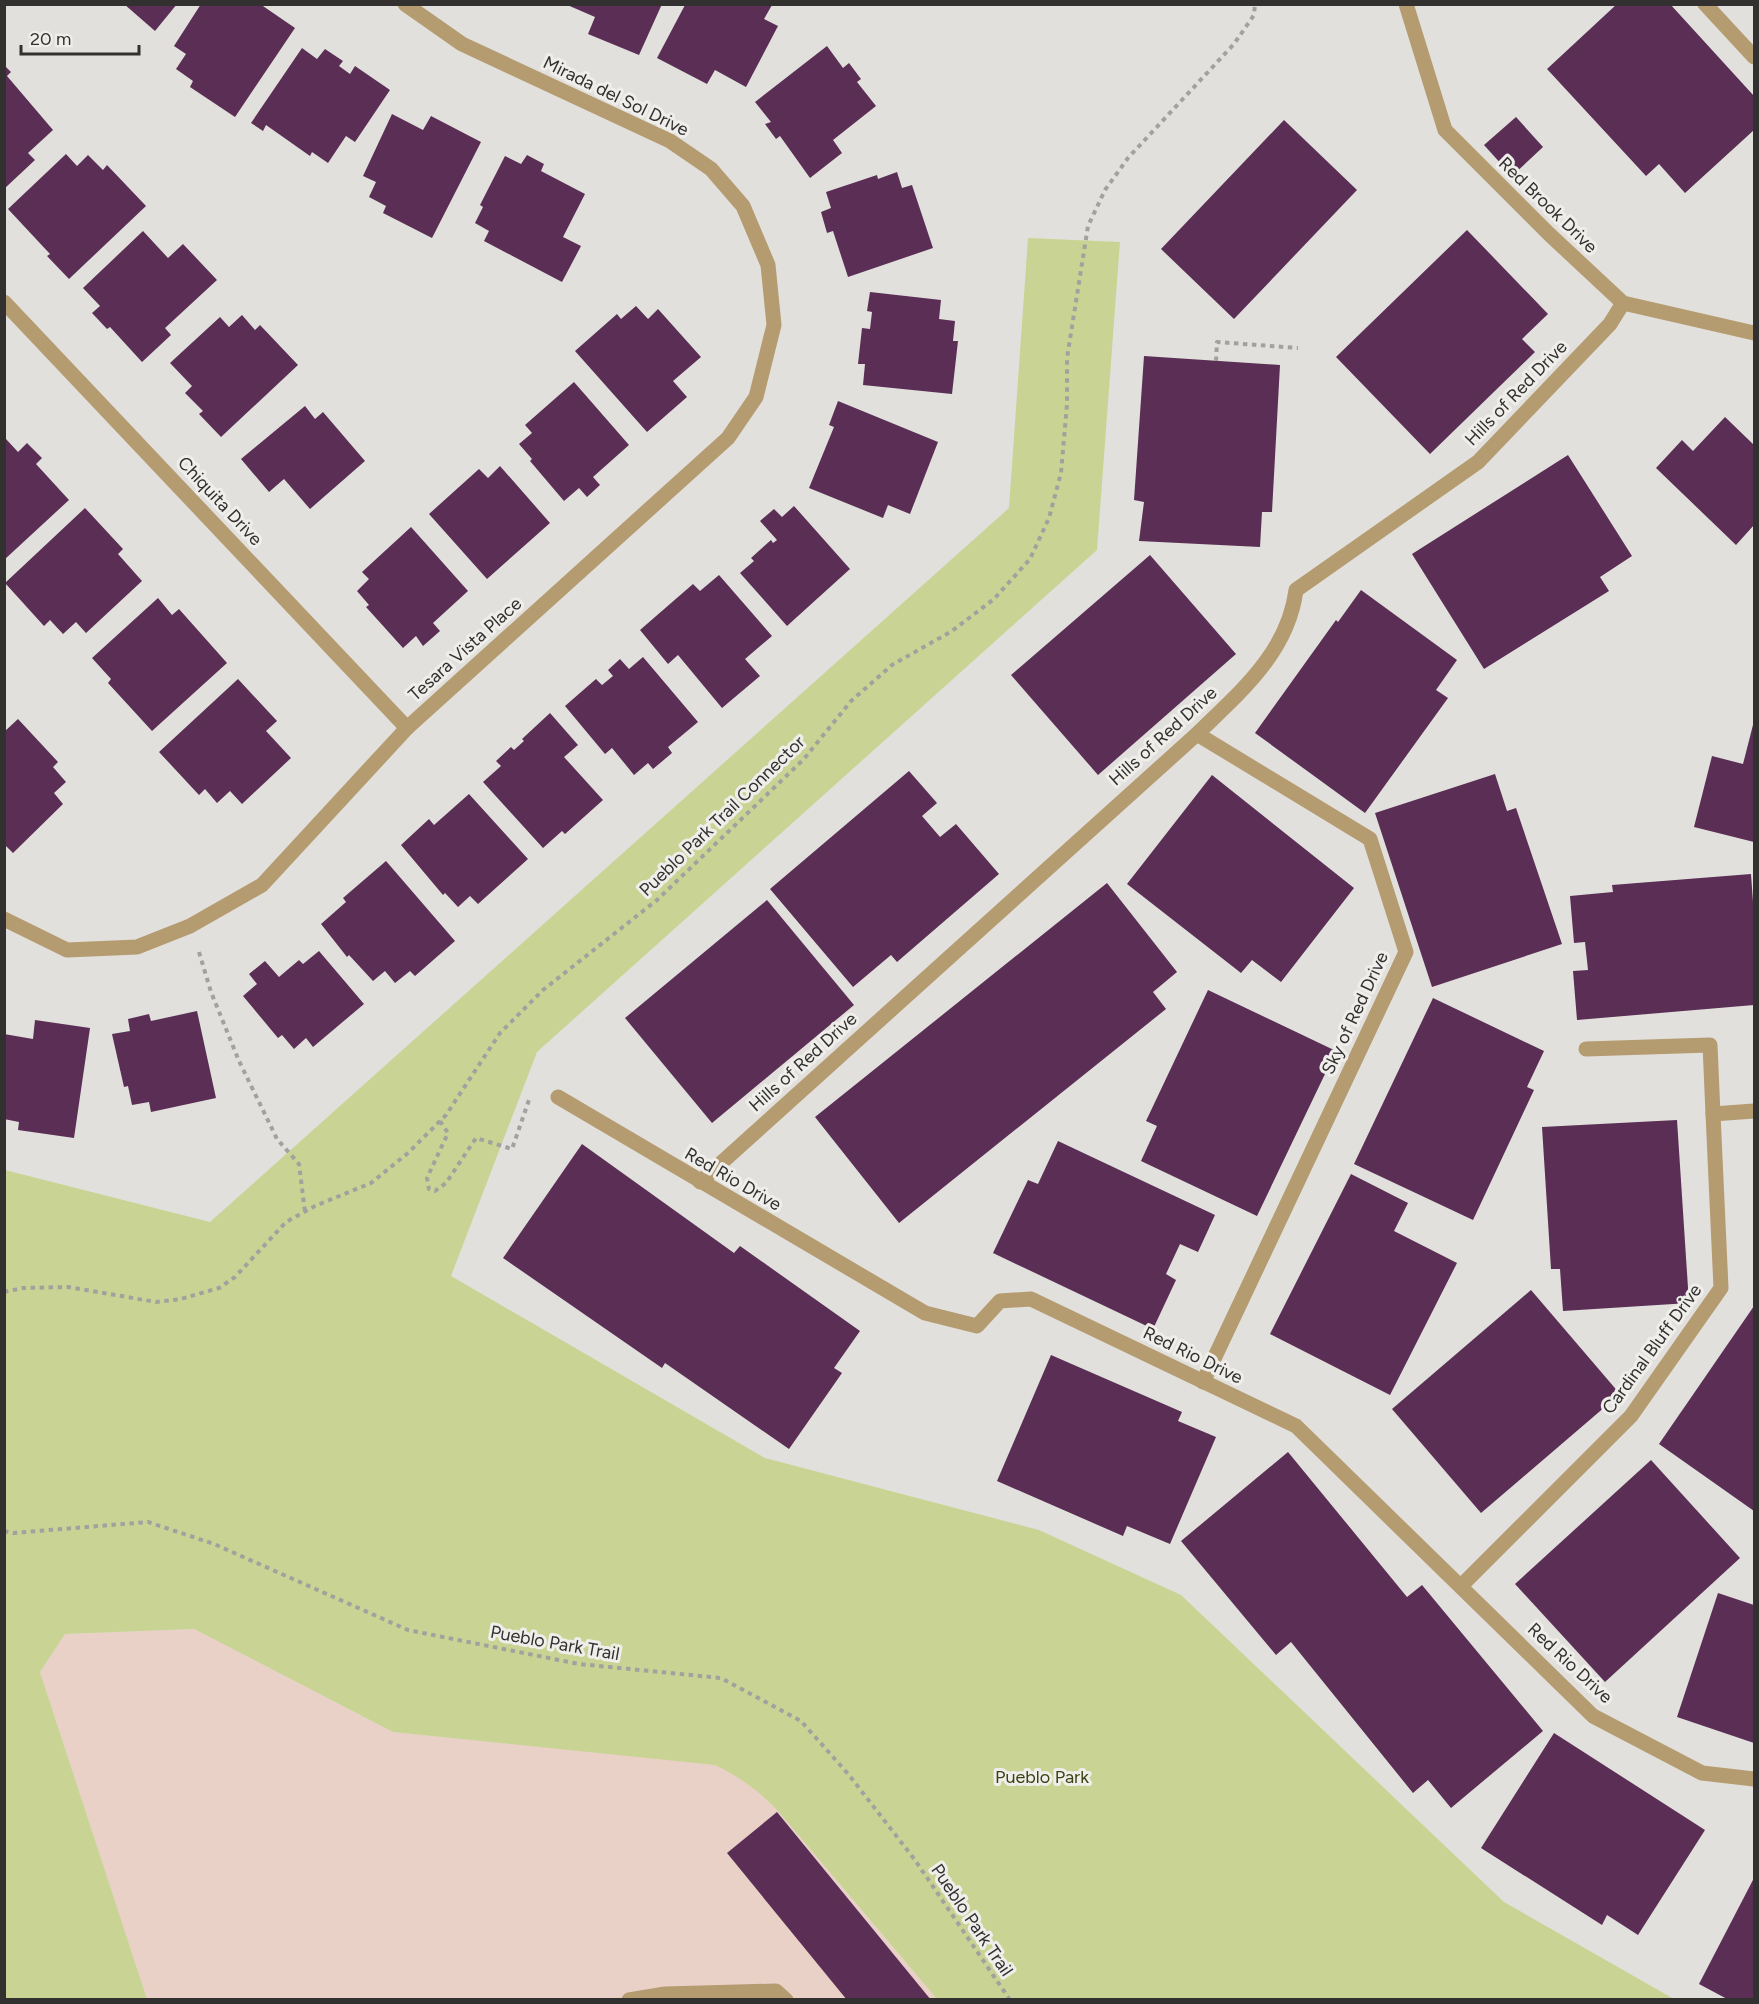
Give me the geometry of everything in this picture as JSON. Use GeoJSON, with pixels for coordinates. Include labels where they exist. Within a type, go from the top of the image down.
{"type":"FeatureCollection","features":[{"type":"Feature","properties":{"kind":"street","name":"Mirada del Sol Drive"},"geometry":{"type":"LineString","coordinates":[[405,4],[462,44],[670,141],[711,169],[743,206],[768,265]]}},
{"type":"Feature","properties":{"kind":"street","name":"Red Brook Drive"},"geometry":{"type":"LineString","coordinates":[[1406,4],[1445,130],[1623,303]]}},
{"type":"Feature","properties":{"kind":"street"},"geometry":{"type":"LineString","coordinates":[[1705,4],[1755,57]]}},
{"type":"Feature","properties":{"kind":"street","name":"Tesara Vista Place"},"geometry":{"type":"LineString","coordinates":[[4,919],[67,950],[137,947],[190,926],[262,885],[407,728],[729,438],[756,397],[774,325],[768,265]]}},
{"type":"Feature","properties":{"kind":"street","name":"Chiquita Drive"},"geometry":{"type":"LineString","coordinates":[[4,302],[407,728]]}},
{"type":"Feature","properties":{"kind":"street"},"geometry":{"type":"LineString","coordinates":[[1623,303],[1755,333]]}},
{"type":"Feature","properties":{"kind":"street","name":"Hills of Red Drive"},"geometry":{"type":"LineString","coordinates":[[700,1182],[1197,734],[1262,670],[1293,612],[1296,590],[1478,462],[1610,324],[1623,303]]}},
{"type":"Feature","properties":{"kind":"street","name":"Sky of Red Drive"},"geometry":{"type":"LineString","coordinates":[[1197,734],[1370,838],[1406,952],[1203,1382]]}},
{"type":"Feature","properties":{"kind":"street","name":"Cardinal Bluff Drive"},"geometry":{"type":"LineString","coordinates":[[1461,1586],[1631,1416],[1721,1288],[1710,1045],[1586,1049]]}},
{"type":"Feature","properties":{"kind":"street","name":"Red Rio Drive"},"geometry":{"type":"LineString","coordinates":[[558,1097],[925,1313],[977,1326],[1000,1301],[1031,1299],[1296,1426],[1593,1716],[1702,1773],[1755,1779]]}},
{"type":"Feature","properties":{"kind":"street"},"geometry":{"type":"LineString","coordinates":[[1713,1114],[1755,1111]]}},
{"type":"Feature","properties":{"kind":"street"},"geometry":{"type":"LineString","coordinates":[[629,2000],[665,1994],[776,1991],[786,2000]]}},
{"type":"Feature","properties":{"kind":"path","name":"Pueblo Park Trail Connector"},"geometry":{"type":"LineString","coordinates":[[4,1292],[22,1288],[68,1287],[156,1302],[181,1299],[219,1288],[235,1277],[286,1222],[371,1183],[408,1153],[440,1121],[500,1033],[543,990],[657,900],[804,759],[851,701],[892,665],[952,631],[994,599],[1030,559],[1049,518],[1061,473],[1067,404],[1067,358],[1088,226],[1105,190],[1128,159],[1234,44],[1254,15],[1255,4]]}},
{"type":"Feature","properties":{"kind":"path"},"geometry":{"type":"LineString","coordinates":[[1216,361],[1217,342],[1298,348]]}},
{"type":"Feature","properties":{"kind":"path"},"geometry":{"type":"LineString","coordinates":[[190,926],[211,992],[239,1060],[277,1139],[298,1164],[305,1212]]}},
{"type":"Feature","properties":{"kind":"path"},"geometry":{"type":"LineString","coordinates":[[440,1121],[448,1133],[428,1178],[429,1189],[435,1191],[446,1183],[476,1138],[512,1149],[525,1106],[531,1099]]}},
{"type":"Feature","properties":{"kind":"path","name":"Pueblo Park Trail"},"geometry":{"type":"LineString","coordinates":[[4,1531],[12,1533],[148,1522],[214,1544],[408,1630],[579,1664],[721,1678],[801,1721],[849,1775],[915,1860],[1010,2000]]}},
{"type":"Feature","properties":{"kind":"shaded area"},"geometry":{"type":"Polygon","coordinates":[[[194,1629],[393,1732],[715,1764],[739,1776],[760,1792],[778,1811],[937,1999],[147,1999],[40,1672],[65,1634],[194,1629]]]}},
{"type":"Feature","properties":{"kind":"green space","name":"Pueblo Park"},"geometry":{"type":"Polygon","coordinates":[[[1028,238],[1120,242],[1097,550],[537,1052],[451,1276],[765,1458],[1039,1530],[1181,1595],[1504,1902],[1674,1999],[937,1999],[778,1811],[749,1785],[715,1765],[393,1732],[194,1629],[65,1634],[40,1672],[147,1999],[5,1999],[5,1170],[210,1222],[1009,508],[1028,238]]]}},
{"type":"Feature","properties":{"kind":"building"},"geometry":{"type":"Polygon","coordinates":[[[124,4],[177,4],[155,31],[124,4]]]}},
{"type":"Feature","properties":{"kind":"building"},"geometry":{"type":"Polygon","coordinates":[[[201,4],[260,4],[295,28],[235,117],[190,87],[193,81],[176,69],[186,54],[174,46],[201,4]]]}},
{"type":"Feature","properties":{"kind":"building"},"geometry":{"type":"Polygon","coordinates":[[[565,4],[662,4],[639,55],[588,34],[595,17],[565,4]]]}},
{"type":"Feature","properties":{"kind":"building"},"geometry":{"type":"Polygon","coordinates":[[[1617,4],[1670,4],[1754,96],[1754,130],[1685,193],[1659,164],[1646,176],[1547,69],[1617,4]]]}},
{"type":"Feature","properties":{"kind":"building"},"geometry":{"type":"Polygon","coordinates":[[[685,5],[772,5],[764,19],[778,26],[746,87],[715,70],[707,84],[657,58],[685,5]]]}},
{"type":"Feature","properties":{"kind":"building"},"geometry":{"type":"Polygon","coordinates":[[[827,46],[843,68],[849,63],[861,79],[857,82],[876,106],[833,140],[842,153],[810,178],[780,136],[776,139],[765,124],[771,122],[755,102],[827,46]]]}},
{"type":"Feature","properties":{"kind":"building"},"geometry":{"type":"Polygon","coordinates":[[[302,48],[317,59],[325,49],[343,61],[339,66],[350,74],[355,66],[390,90],[355,142],[346,136],[328,163],[312,152],[310,156],[266,125],[263,131],[251,123],[302,48]]]}},
{"type":"Feature","properties":{"kind":"building"},"geometry":{"type":"Polygon","coordinates":[[[4,65],[11,72],[7,76],[53,130],[28,153],[35,160],[4,189],[4,65]]]}},
{"type":"Feature","properties":{"kind":"building"},"geometry":{"type":"Polygon","coordinates":[[[392,114],[423,130],[431,116],[481,142],[432,238],[383,213],[386,206],[369,197],[376,182],[363,176],[392,114]]]}},
{"type":"Feature","properties":{"kind":"building"},"geometry":{"type":"Polygon","coordinates":[[[1516,117],[1543,147],[1512,176],[1484,145],[1516,117]]]}},
{"type":"Feature","properties":{"kind":"building"},"geometry":{"type":"Polygon","coordinates":[[[1284,120],[1357,190],[1234,319],[1161,249],[1284,120]]]}},
{"type":"Feature","properties":{"kind":"building"},"geometry":{"type":"Polygon","coordinates":[[[66,154],[77,166],[88,155],[103,170],[107,165],[146,206],[69,279],[47,256],[50,254],[8,209],[66,154]]]}},
{"type":"Feature","properties":{"kind":"building"},"geometry":{"type":"Polygon","coordinates":[[[527,155],[544,164],[541,171],[585,194],[563,237],[581,246],[562,282],[484,241],[489,231],[475,223],[483,207],[480,205],[505,156],[521,164],[527,155]]]}},
{"type":"Feature","properties":{"kind":"building"},"geometry":{"type":"Polygon","coordinates":[[[897,172],[902,188],[912,185],[933,248],[848,277],[833,231],[827,233],[821,212],[831,208],[826,192],[877,175],[878,179],[897,172]]]}},
{"type":"Feature","properties":{"kind":"building"},"geometry":{"type":"Polygon","coordinates":[[[1467,230],[1548,314],[1522,339],[1535,352],[1430,454],[1336,357],[1467,230]]]}},
{"type":"Feature","properties":{"kind":"building"},"geometry":{"type":"Polygon","coordinates":[[[143,231],[168,258],[183,244],[217,280],[165,328],[171,335],[142,362],[110,327],[107,329],[92,313],[100,306],[83,288],[143,231]]]}},
{"type":"Feature","properties":{"kind":"building"},"geometry":{"type":"Polygon","coordinates":[[[870,292],[941,300],[939,319],[955,321],[953,341],[958,341],[952,394],[863,385],[865,364],[858,364],[862,328],[870,329],[872,312],[867,311],[870,292]]]}},
{"type":"Feature","properties":{"kind":"building"},"geometry":{"type":"Polygon","coordinates":[[[636,306],[648,319],[658,309],[701,357],[673,381],[687,397],[647,432],[575,351],[617,314],[621,319],[636,306]]]}},
{"type":"Feature","properties":{"kind":"building"},"geometry":{"type":"Polygon","coordinates":[[[242,315],[255,330],[260,325],[298,365],[221,437],[199,414],[203,411],[185,393],[192,386],[170,363],[220,317],[229,327],[242,315]]]}},
{"type":"Feature","properties":{"kind":"building"},"geometry":{"type":"Polygon","coordinates":[[[1144,356],[1280,365],[1272,512],[1262,512],[1260,547],[1139,541],[1144,502],[1134,500],[1144,356]]]}},
{"type":"Feature","properties":{"kind":"building"},"geometry":{"type":"Polygon","coordinates":[[[574,382],[629,445],[593,477],[600,485],[587,497],[579,488],[564,501],[530,461],[532,459],[519,444],[532,433],[525,425],[574,382]]]}},
{"type":"Feature","properties":{"kind":"building"},"geometry":{"type":"Polygon","coordinates":[[[838,401],[938,442],[910,514],[888,505],[883,518],[809,488],[834,427],[829,425],[838,401]]]}},
{"type":"Feature","properties":{"kind":"building"},"geometry":{"type":"Polygon","coordinates":[[[305,406],[315,419],[323,412],[365,461],[310,509],[284,479],[269,492],[241,459],[305,406]]]}},
{"type":"Feature","properties":{"kind":"building"},"geometry":{"type":"Polygon","coordinates":[[[1725,417],[1754,445],[1754,525],[1736,545],[1656,468],[1682,440],[1693,451],[1725,417]]]}},
{"type":"Feature","properties":{"kind":"building"},"geometry":{"type":"Polygon","coordinates":[[[6,439],[18,452],[27,443],[42,458],[36,464],[69,500],[4,560],[6,439]]]}},
{"type":"Feature","properties":{"kind":"building"},"geometry":{"type":"Polygon","coordinates":[[[1568,455],[1632,556],[1600,577],[1609,591],[1484,669],[1412,554],[1568,455]]]}},
{"type":"Feature","properties":{"kind":"building"},"geometry":{"type":"Polygon","coordinates":[[[500,466],[550,523],[487,579],[429,514],[479,469],[488,478],[500,466]]]}},
{"type":"Feature","properties":{"kind":"building"},"geometry":{"type":"Polygon","coordinates":[[[794,506],[850,569],[787,626],[740,573],[754,561],[751,558],[771,540],[773,543],[777,540],[760,521],[774,509],[782,517],[794,506]]]}},
{"type":"Feature","properties":{"kind":"building"},"geometry":{"type":"Polygon","coordinates":[[[85,508],[123,549],[118,554],[142,581],[86,633],[76,622],[63,634],[50,620],[44,626],[5,583],[85,508]]]}},
{"type":"Feature","properties":{"kind":"building"},"geometry":{"type":"Polygon","coordinates":[[[411,527],[468,591],[433,623],[440,631],[423,646],[416,636],[403,648],[366,607],[369,605],[357,591],[369,579],[362,572],[411,527]]]}},
{"type":"Feature","properties":{"kind":"building"},"geometry":{"type":"Polygon","coordinates":[[[1150,555],[1236,654],[1098,775],[1011,675],[1150,555]]]}},
{"type":"Feature","properties":{"kind":"building"},"geometry":{"type":"Polygon","coordinates":[[[719,575],[772,636],[745,659],[760,676],[722,708],[678,655],[668,664],[640,630],[693,584],[700,591],[719,575]]]}},
{"type":"Feature","properties":{"kind":"building"},"geometry":{"type":"Polygon","coordinates":[[[1361,590],[1457,660],[1436,690],[1448,698],[1365,813],[1255,733],[1336,620],[1338,622],[1361,590]]]}},
{"type":"Feature","properties":{"kind":"building"},"geometry":{"type":"Polygon","coordinates":[[[158,598],[172,615],[179,609],[227,663],[152,731],[108,683],[111,679],[92,658],[158,598]]]}},
{"type":"Feature","properties":{"kind":"building"},"geometry":{"type":"Polygon","coordinates":[[[643,657],[698,722],[668,747],[672,753],[653,769],[648,763],[634,775],[612,748],[605,754],[565,706],[596,679],[602,685],[613,676],[608,670],[620,659],[629,669],[643,657]]]}},
{"type":"Feature","properties":{"kind":"building"},"geometry":{"type":"Polygon","coordinates":[[[238,679],[277,721],[266,731],[291,758],[242,804],[230,791],[217,803],[205,789],[199,795],[159,752],[238,679]]]}},
{"type":"Feature","properties":{"kind":"building"},"geometry":{"type":"Polygon","coordinates":[[[550,713],[578,745],[564,757],[603,800],[565,834],[562,831],[543,848],[483,782],[501,766],[496,761],[511,747],[514,750],[524,741],[522,739],[550,713]]]}},
{"type":"Feature","properties":{"kind":"building"},"geometry":{"type":"Polygon","coordinates":[[[18,719],[58,762],[53,767],[66,782],[54,793],[63,804],[13,853],[4,844],[4,732],[18,719]]]}},
{"type":"Feature","properties":{"kind":"building"},"geometry":{"type":"Polygon","coordinates":[[[1754,721],[1754,842],[1694,827],[1712,756],[1743,764],[1754,721]]]}},
{"type":"Feature","properties":{"kind":"building"},"geometry":{"type":"Polygon","coordinates":[[[909,771],[937,803],[922,816],[940,837],[956,824],[999,874],[897,962],[891,955],[853,987],[770,889],[909,771]]]}},
{"type":"Feature","properties":{"kind":"building"},"geometry":{"type":"Polygon","coordinates":[[[1495,774],[1507,811],[1516,808],[1562,944],[1432,987],[1375,813],[1495,774]]]}},
{"type":"Feature","properties":{"kind":"building"},"geometry":{"type":"Polygon","coordinates":[[[1212,775],[1354,888],[1281,982],[1252,960],[1241,973],[1127,884],[1212,775]]]}},
{"type":"Feature","properties":{"kind":"building"},"geometry":{"type":"Polygon","coordinates":[[[469,794],[528,859],[478,904],[470,896],[458,907],[445,893],[443,895],[401,845],[429,819],[434,825],[469,794]]]}},
{"type":"Feature","properties":{"kind":"building"},"geometry":{"type":"Polygon","coordinates":[[[386,861],[455,941],[415,976],[410,971],[395,983],[385,971],[373,981],[349,955],[347,957],[321,924],[346,902],[343,898],[386,861]]]}},
{"type":"Feature","properties":{"kind":"building"},"geometry":{"type":"Polygon","coordinates":[[[1751,874],[1754,916],[1754,1005],[1577,1020],[1573,971],[1588,970],[1585,942],[1574,943],[1570,896],[1613,892],[1612,885],[1751,874]]]}},
{"type":"Feature","properties":{"kind":"building"},"geometry":{"type":"Polygon","coordinates":[[[1107,883],[1177,972],[1153,992],[1166,1009],[899,1223],[815,1117],[1107,883]]]}},
{"type":"Feature","properties":{"kind":"building"},"geometry":{"type":"Polygon","coordinates":[[[767,900],[854,1005],[712,1123],[625,1018],[767,900]]]}},
{"type":"Feature","properties":{"kind":"building"},"geometry":{"type":"Polygon","coordinates":[[[319,951],[364,1004],[313,1047],[306,1038],[294,1049],[282,1035],[278,1038],[243,996],[257,984],[249,974],[265,961],[279,977],[299,960],[303,964],[319,951]]]}},
{"type":"Feature","properties":{"kind":"building"},"geometry":{"type":"Polygon","coordinates":[[[1208,990],[1336,1051],[1257,1216],[1141,1161],[1157,1126],[1146,1121],[1208,990]]]}},
{"type":"Feature","properties":{"kind":"building"},"geometry":{"type":"Polygon","coordinates":[[[1433,998],[1544,1051],[1527,1087],[1534,1090],[1473,1220],[1354,1164],[1433,998]]]}},
{"type":"Feature","properties":{"kind":"building"},"geometry":{"type":"Polygon","coordinates":[[[197,1011],[216,1098],[151,1112],[149,1102],[132,1105],[128,1086],[124,1087],[112,1034],[130,1031],[128,1019],[149,1014],[151,1021],[197,1011]]]}},
{"type":"Feature","properties":{"kind":"building"},"geometry":{"type":"Polygon","coordinates":[[[35,1020],[90,1028],[74,1138],[18,1130],[19,1122],[4,1119],[4,1034],[33,1039],[35,1020]]]}},
{"type":"Feature","properties":{"kind":"building"},"geometry":{"type":"Polygon","coordinates":[[[1677,1120],[1689,1303],[1563,1311],[1560,1269],[1551,1269],[1542,1127],[1677,1120]]]}},
{"type":"Feature","properties":{"kind":"building"},"geometry":{"type":"Polygon","coordinates":[[[1058,1141],[1215,1215],[1198,1252],[1180,1244],[1166,1274],[1176,1280],[1153,1329],[993,1253],[1028,1180],[1038,1184],[1058,1141]]]}},
{"type":"Feature","properties":{"kind":"building"},"geometry":{"type":"Polygon","coordinates":[[[582,1144],[734,1253],[740,1246],[860,1331],[834,1368],[842,1373],[789,1449],[665,1363],[662,1368],[503,1258],[582,1144]]]}},
{"type":"Feature","properties":{"kind":"building"},"geometry":{"type":"Polygon","coordinates":[[[1351,1174],[1408,1203],[1394,1231],[1457,1263],[1390,1395],[1270,1334],[1351,1174]]]}},
{"type":"Feature","properties":{"kind":"building"},"geometry":{"type":"Polygon","coordinates":[[[1531,1290],[1620,1394],[1481,1513],[1392,1409],[1531,1290]]]}},
{"type":"Feature","properties":{"kind":"building"},"geometry":{"type":"Polygon","coordinates":[[[1754,1306],[1754,1511],[1659,1444],[1754,1306]]]}},
{"type":"Feature","properties":{"kind":"building"},"geometry":{"type":"Polygon","coordinates":[[[1051,1355],[1182,1412],[1178,1421],[1216,1437],[1170,1544],[1127,1526],[1123,1536],[997,1481],[1051,1355]]]}},
{"type":"Feature","properties":{"kind":"building"},"geometry":{"type":"Polygon","coordinates":[[[1288,1452],[1407,1597],[1422,1585],[1543,1731],[1451,1808],[1428,1780],[1413,1793],[1291,1642],[1276,1655],[1181,1541],[1288,1452]]]}},
{"type":"Feature","properties":{"kind":"building"},"geometry":{"type":"Polygon","coordinates":[[[1651,1460],[1740,1558],[1605,1682],[1515,1584],[1651,1460]]]}},
{"type":"Feature","properties":{"kind":"building"},"geometry":{"type":"Polygon","coordinates":[[[1718,1593],[1754,1605],[1754,1743],[1677,1717],[1718,1593]]]}},
{"type":"Feature","properties":{"kind":"building"},"geometry":{"type":"Polygon","coordinates":[[[1554,1733],[1705,1830],[1638,1935],[1607,1915],[1602,1925],[1481,1848],[1554,1733]]]}},
{"type":"Feature","properties":{"kind":"building"},"geometry":{"type":"Polygon","coordinates":[[[777,1812],[931,2000],[847,2000],[727,1853],[777,1812]]]}},
{"type":"Feature","properties":{"kind":"building"},"geometry":{"type":"Polygon","coordinates":[[[1754,1878],[1754,2000],[1729,2000],[1699,1984],[1754,1878]]]}}]}
